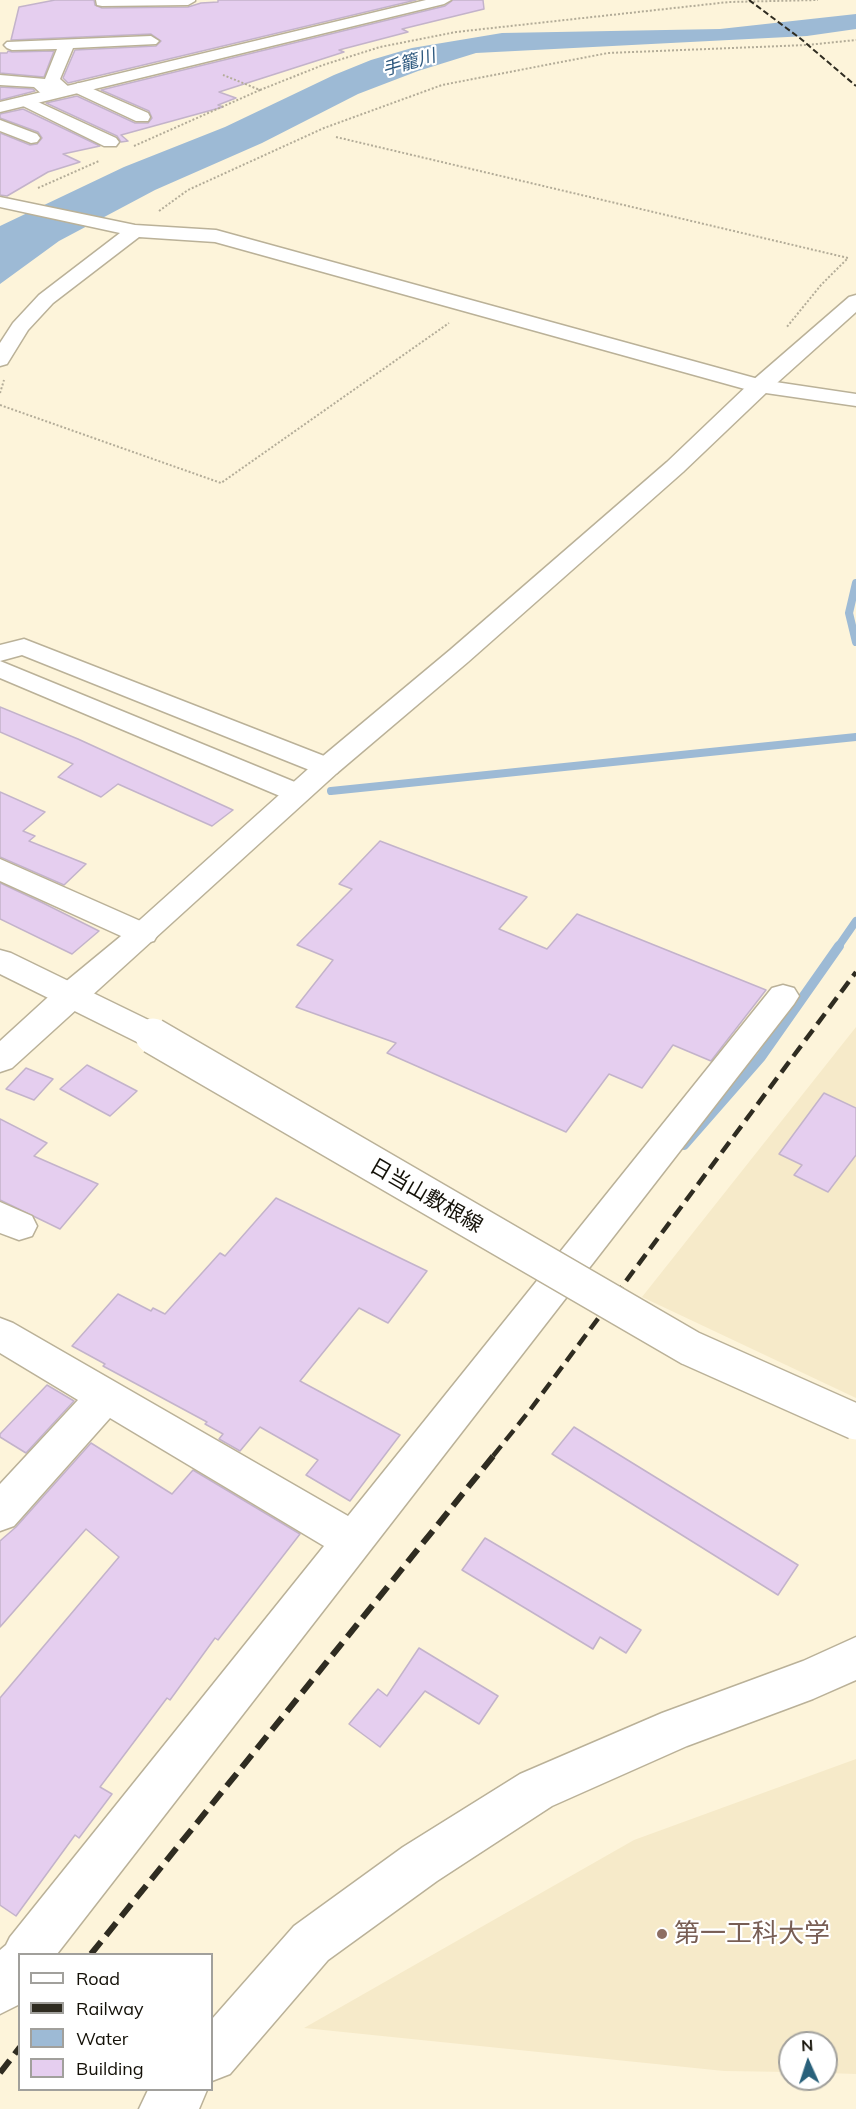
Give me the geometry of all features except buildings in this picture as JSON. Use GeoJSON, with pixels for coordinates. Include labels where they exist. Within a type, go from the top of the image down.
{"type":"FeatureCollection","features":[{"type":"Feature","properties":{"kind":"street"},"geometry":{"type":"LineString","coordinates":[[0,107],[444,0]]}},
{"type":"Feature","properties":{"kind":"street"},"geometry":{"type":"LineString","coordinates":[[102,2],[188,1]]}},
{"type":"Feature","properties":{"kind":"street"},"geometry":{"type":"LineString","coordinates":[[12,45],[151,41]]}},
{"type":"Feature","properties":{"kind":"street"},"geometry":{"type":"LineString","coordinates":[[64,91],[52,80],[67,44]]}},
{"type":"Feature","properties":{"kind":"street"},"geometry":{"type":"LineString","coordinates":[[0,80],[39,82],[142,117]]}},
{"type":"Feature","properties":{"kind":"street"},"geometry":{"type":"LineString","coordinates":[[25,101],[110,142]]}},
{"type":"Feature","properties":{"kind":"street"},"geometry":{"type":"LineString","coordinates":[[0,125],[31,138]]}},
{"type":"Feature","properties":{"kind":"street"},"geometry":{"type":"LineString","coordinates":[[6,203],[130,230],[216,236],[760,386],[856,400]]}},
{"type":"Feature","properties":{"kind":"street"},"geometry":{"type":"LineString","coordinates":[[0,360],[20,327],[46,299],[130,230]]}},
{"type":"Feature","properties":{"kind":"street"},"geometry":{"type":"LineString","coordinates":[[0,1060],[69,996],[143,934],[297,793],[459,656],[675,466],[760,386],[856,301]]}},
{"type":"Feature","properties":{"kind":"street"},"geometry":{"type":"LineString","coordinates":[[0,653],[24,646],[327,767]]}},
{"type":"Feature","properties":{"kind":"street"},"geometry":{"type":"LineString","coordinates":[[0,669],[297,793]]}},
{"type":"Feature","properties":{"kind":"street"},"geometry":{"type":"LineString","coordinates":[[0,870],[143,934]]}},
{"type":"Feature","properties":{"kind":"street","name":"日当山敷根線"},"geometry":{"type":"LineString","coordinates":[[0,961],[153,1035],[690,1348],[856,1422]]}},
{"type":"Feature","properties":{"kind":"street"},"geometry":{"type":"LineString","coordinates":[[28,1953],[783,996]]}},
{"type":"Feature","properties":{"kind":"street"},"geometry":{"type":"LineString","coordinates":[[0,1334],[353,1540]]}},
{"type":"Feature","properties":{"kind":"street"},"geometry":{"type":"LineString","coordinates":[[0,1513],[106,1396]]}},
{"type":"Feature","properties":{"kind":"street"},"geometry":{"type":"LineString","coordinates":[[213,2055],[311,1942],[420,1864],[536,1790],[678,1728],[813,1678],[856,1658]]}},
{"type":"Feature","properties":{"kind":"street"},"geometry":{"type":"LineString","coordinates":[[0,1989],[18,1966]]}},
{"type":"Feature","properties":{"kind":"street"},"geometry":{"type":"LineString","coordinates":[[165,2109],[181,2091]]}},
{"type":"Feature","properties":{"kind":"path"},"geometry":{"type":"LineString","coordinates":[[260,90],[322,65],[380,47],[456,32],[729,2],[818,0]]}},
{"type":"Feature","properties":{"kind":"path"},"geometry":{"type":"LineString","coordinates":[[130,230],[188,190],[324,128],[442,85],[608,53],[807,45],[856,40]]}},
{"type":"Feature","properties":{"kind":"path"},"geometry":{"type":"LineString","coordinates":[[336,137],[848,258],[821,285],[784,331]]}},
{"type":"Feature","properties":{"kind":"path"},"geometry":{"type":"LineString","coordinates":[[0,405],[221,483],[472,308]]}},
{"type":"Feature","properties":{"kind":"shaded area"},"geometry":{"type":"Polygon","coordinates":[[[856,1027],[856,1398],[642,1297],[856,1027]]]}},
{"type":"Feature","properties":{"kind":"shaded area","name":"第一工科大学"},"geometry":{"type":"Polygon","coordinates":[[[856,1759],[856,2074],[838,2073],[838,2031],[778,2031],[778,2072],[724,2071],[304,2028],[634,1840],[856,1759]]]}},
{"type":"Feature","properties":{"kind":"water","name":"手籠川"},"geometry":{"type":"Polygon","coordinates":[[[856,14],[856,29],[807,36],[476,53],[418,71],[358,94],[262,143],[155,190],[59,241],[0,284],[0,226],[124,167],[225,127],[371,60],[412,48],[502,33],[720,29],[856,14]]]}},
{"type":"Feature","properties":{"kind":"waterway"},"geometry":{"type":"LineString","coordinates":[[856,583],[849,613],[856,642]]}},
{"type":"Feature","properties":{"kind":"waterway"},"geometry":{"type":"LineString","coordinates":[[331,791],[856,737]]}},
{"type":"Feature","properties":{"kind":"waterway"},"geometry":{"type":"LineString","coordinates":[[838,947],[856,921]]}},
{"type":"Feature","properties":{"kind":"waterway"},"geometry":{"type":"LineString","coordinates":[[684,1145],[761,1057],[839,946]]}},
{"type":"Feature","properties":{"kind":"railway"},"geometry":{"type":"LineString","coordinates":[[749,0],[801,39],[856,86]]}},
{"type":"Feature","properties":{"kind":"railway"},"geometry":{"type":"LineString","coordinates":[[493,1456],[530,1410],[856,972]]}},
{"type":"Feature","properties":{"kind":"railway"},"geometry":{"type":"LineString","coordinates":[[92,1953],[494,1455]]}},
{"type":"Feature","properties":{"kind":"railway"},"geometry":{"type":"LineString","coordinates":[[0,2073],[18,2050]]}},
{"type":"Feature","properties":{"kind":"place","name":"第一工科大学"},"geometry":{"type":"Point","coordinates":[662,1934]}}]}
